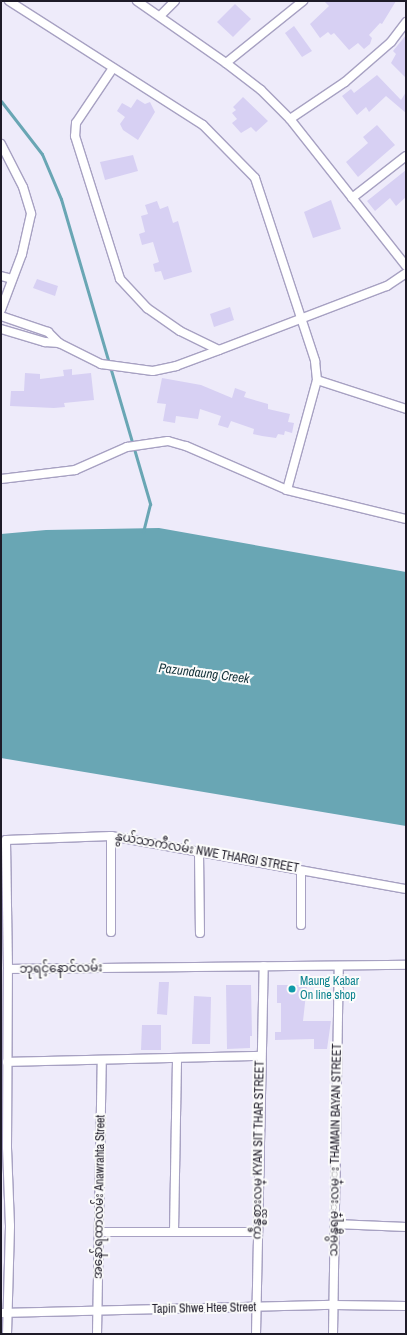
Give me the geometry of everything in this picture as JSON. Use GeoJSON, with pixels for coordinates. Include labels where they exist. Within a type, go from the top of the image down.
{"type":"FeatureCollection","features":[{"type":"Feature","properties":{"kind":"street"},"geometry":{"type":"LineString","coordinates":[[9,1],[203,125],[255,178],[302,318],[315,361],[317,380],[286,490]]}},
{"type":"Feature","properties":{"kind":"street"},"geometry":{"type":"LineString","coordinates":[[137,1],[226,63],[261,90],[290,119],[406,266]]}},
{"type":"Feature","properties":{"kind":"street"},"geometry":{"type":"LineString","coordinates":[[160,16],[175,1]]}},
{"type":"Feature","properties":{"kind":"street"},"geometry":{"type":"LineString","coordinates":[[226,63],[303,1]]}},
{"type":"Feature","properties":{"kind":"street"},"geometry":{"type":"LineString","coordinates":[[290,119],[345,82],[391,42],[406,22]]}},
{"type":"Feature","properties":{"kind":"street"},"geometry":{"type":"LineString","coordinates":[[113,68],[76,123],[75,136],[120,279],[147,308],[180,331],[219,350]]}},
{"type":"Feature","properties":{"kind":"street"},"geometry":{"type":"LineString","coordinates":[[1,144],[23,187],[31,214],[22,254],[1,310]]}},
{"type":"Feature","properties":{"kind":"street"},"geometry":{"type":"LineString","coordinates":[[352,198],[406,156]]}},
{"type":"Feature","properties":{"kind":"street"},"geometry":{"type":"LineString","coordinates":[[1,316],[48,332],[59,343],[101,364],[153,370],[176,366],[387,286],[406,272]]}},
{"type":"Feature","properties":{"kind":"street"},"geometry":{"type":"LineString","coordinates":[[1,276],[12,279]]}},
{"type":"Feature","properties":{"kind":"street"},"geometry":{"type":"LineString","coordinates":[[1,329],[45,342],[59,343]]}},
{"type":"Feature","properties":{"kind":"street"},"geometry":{"type":"LineString","coordinates":[[317,380],[406,409]]}},
{"type":"Feature","properties":{"kind":"street"},"geometry":{"type":"LineString","coordinates":[[1,479],[75,470],[127,447],[138,444],[168,442],[186,446],[286,490],[406,519]]}},
{"type":"Feature","properties":{"kind":"street"},"geometry":{"type":"LineString","coordinates":[[111,836],[111,932]]}},
{"type":"Feature","properties":{"kind":"street","name":"နွယ်သာကီလမ်း NWE THARGI STREET"},"geometry":{"type":"LineString","coordinates":[[8,969],[6,840],[111,836],[406,889]]}},
{"type":"Feature","properties":{"kind":"street"},"geometry":{"type":"LineString","coordinates":[[199,853],[200,932]]}},
{"type":"Feature","properties":{"kind":"street"},"geometry":{"type":"LineString","coordinates":[[301,871],[301,925]]}},
{"type":"Feature","properties":{"kind":"street","name":"ဘုရင့်နောင်လမ်း"},"geometry":{"type":"LineString","coordinates":[[7,1334],[4,1313],[10,1226],[7,1146],[8,969],[406,965]]}},
{"type":"Feature","properties":{"kind":"street","name":"ကဵန္စစ္သားလမ္ KYAN SIT THAR STREET"},"geometry":{"type":"LineString","coordinates":[[256,1334],[260,1056],[264,966]]}},
{"type":"Feature","properties":{"kind":"street","name":"သမိန္ဗရမ္းလမ္း THAMAIN BAYAN STREET"},"geometry":{"type":"LineString","coordinates":[[333,1334],[339,966]]}},
{"type":"Feature","properties":{"kind":"street"},"geometry":{"type":"LineString","coordinates":[[7,1062],[102,1061],[260,1056]]}},
{"type":"Feature","properties":{"kind":"street"},"geometry":{"type":"LineString","coordinates":[[174,1232],[177,1058]]}},
{"type":"Feature","properties":{"kind":"street","name":"အနော်ရထာလမ်း Anawrahta Street"},"geometry":{"type":"LineString","coordinates":[[97,1334],[102,1061]]}},
{"type":"Feature","properties":{"kind":"street"},"geometry":{"type":"LineString","coordinates":[[335,1224],[406,1227]]}},
{"type":"Feature","properties":{"kind":"street"},"geometry":{"type":"LineString","coordinates":[[99,1232],[257,1232]]}},
{"type":"Feature","properties":{"kind":"street","name":"Tapin Shwe Htee Street"},"geometry":{"type":"LineString","coordinates":[[4,1313],[334,1305],[406,1306]]}},
{"type":"Feature","properties":{"kind":"water","name":"Pazundaung Creek"},"geometry":{"type":"Polygon","coordinates":[[[159,528],[406,572],[406,826],[1,758],[1,534],[46,530],[159,528]]]}},
{"type":"Feature","properties":{"kind":"building"},"geometry":{"type":"Polygon","coordinates":[[[324,1],[396,1],[382,24],[380,23],[369,35],[372,38],[370,44],[364,49],[358,43],[349,50],[334,33],[331,35],[328,32],[320,38],[310,24],[329,6],[324,1]]]}},
{"type":"Feature","properties":{"kind":"building"},"geometry":{"type":"Polygon","coordinates":[[[235,4],[251,19],[233,37],[217,22],[235,4]]]}},
{"type":"Feature","properties":{"kind":"building"},"geometry":{"type":"Polygon","coordinates":[[[294,26],[312,51],[302,57],[285,33],[294,26]]]}},
{"type":"Feature","properties":{"kind":"building"},"geometry":{"type":"Polygon","coordinates":[[[406,35],[406,78],[391,63],[396,54],[393,51],[406,35]]]}},
{"type":"Feature","properties":{"kind":"building"},"geometry":{"type":"Polygon","coordinates":[[[377,75],[401,100],[406,92],[406,113],[386,96],[369,112],[366,107],[357,115],[342,96],[351,89],[354,93],[377,75]]]}},
{"type":"Feature","properties":{"kind":"building"},"geometry":{"type":"Polygon","coordinates":[[[243,97],[268,121],[256,132],[251,127],[241,133],[232,123],[237,119],[232,113],[236,110],[233,107],[243,97]]]}},
{"type":"Feature","properties":{"kind":"building"},"geometry":{"type":"Polygon","coordinates":[[[137,99],[145,104],[150,102],[155,112],[138,140],[123,130],[120,124],[125,117],[117,111],[122,103],[131,108],[137,99]]]}},
{"type":"Feature","properties":{"kind":"building"},"geometry":{"type":"Polygon","coordinates":[[[377,125],[395,145],[358,177],[346,162],[368,143],[363,137],[377,125]]]}},
{"type":"Feature","properties":{"kind":"building"},"geometry":{"type":"Polygon","coordinates":[[[133,155],[138,171],[105,180],[100,162],[133,155]]]}},
{"type":"Feature","properties":{"kind":"building"},"geometry":{"type":"Polygon","coordinates":[[[406,170],[406,197],[396,206],[390,198],[375,211],[367,201],[406,170]]]}},
{"type":"Feature","properties":{"kind":"building"},"geometry":{"type":"Polygon","coordinates":[[[331,200],[341,229],[313,238],[304,212],[331,200]]]}},
{"type":"Feature","properties":{"kind":"building"},"geometry":{"type":"Polygon","coordinates":[[[157,201],[160,209],[168,206],[173,223],[178,221],[192,272],[164,280],[161,271],[155,272],[153,264],[159,262],[153,242],[142,245],[139,234],[145,232],[141,216],[148,214],[145,205],[157,201]]]}},
{"type":"Feature","properties":{"kind":"building"},"geometry":{"type":"Polygon","coordinates":[[[37,279],[58,286],[55,296],[33,288],[37,279]]]}},
{"type":"Feature","properties":{"kind":"building"},"geometry":{"type":"Polygon","coordinates":[[[230,307],[234,320],[214,327],[210,314],[230,307]]]}},
{"type":"Feature","properties":{"kind":"building"},"geometry":{"type":"Polygon","coordinates":[[[72,369],[72,375],[91,373],[94,400],[64,403],[65,407],[54,408],[10,406],[11,391],[24,391],[25,373],[40,374],[40,379],[64,376],[63,370],[72,369]]]}},
{"type":"Feature","properties":{"kind":"building"},"geometry":{"type":"Polygon","coordinates":[[[162,378],[201,385],[232,398],[235,388],[246,392],[244,397],[268,404],[268,409],[290,414],[288,422],[294,423],[292,433],[285,431],[284,435],[278,434],[276,438],[262,436],[253,434],[254,429],[231,421],[228,428],[218,425],[221,416],[200,409],[198,419],[176,416],[175,423],[163,421],[166,404],[157,403],[162,378]]]}},
{"type":"Feature","properties":{"kind":"building"},"geometry":{"type":"Polygon","coordinates":[[[159,982],[169,982],[167,1015],[157,1014],[159,982]]]}},
{"type":"Feature","properties":{"kind":"building"},"geometry":{"type":"Polygon","coordinates":[[[226,985],[251,985],[252,1036],[250,1036],[250,1048],[227,1049],[226,985]]]}},
{"type":"Feature","properties":{"kind":"building"},"geometry":{"type":"Polygon","coordinates":[[[277,985],[307,985],[303,1021],[331,1021],[327,1049],[314,1049],[314,1039],[275,1040],[275,1032],[281,1032],[281,1003],[277,1003],[277,985]]]}},
{"type":"Feature","properties":{"kind":"building"},"geometry":{"type":"Polygon","coordinates":[[[194,996],[211,997],[210,1044],[192,1044],[194,996]]]}},
{"type":"Feature","properties":{"kind":"building"},"geometry":{"type":"Polygon","coordinates":[[[142,1025],[161,1025],[161,1050],[141,1050],[142,1025]]]}},
{"type":"Feature","properties":{"kind":"waterway"},"geometry":{"type":"LineString","coordinates":[[1,101],[42,154],[61,199],[150,504],[143,532]]}},
{"type":"Feature","properties":{"kind":"place","name":"Maung Kabar On line shop"},"geometry":{"type":"Point","coordinates":[292,989]}}]}
